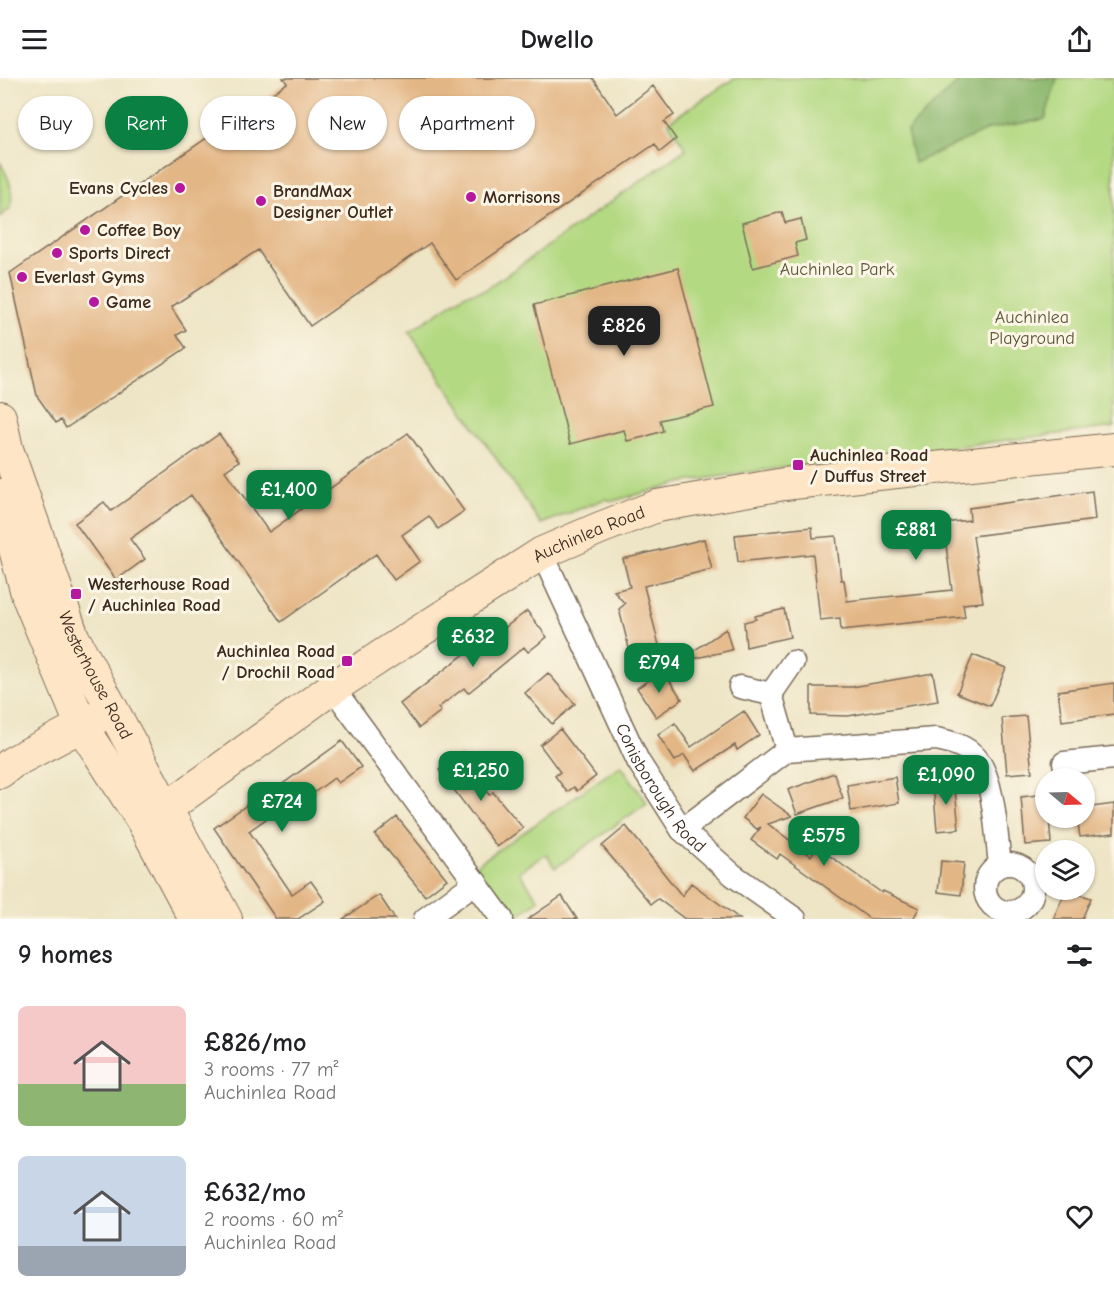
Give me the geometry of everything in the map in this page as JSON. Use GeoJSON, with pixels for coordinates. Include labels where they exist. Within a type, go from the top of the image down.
{"type":"FeatureCollection","features":[{"type":"Feature","properties":{"kind":"street","name":"Westerhouse Road"},"geometry":{"type":"LineString","coordinates":[[0,417],[7,448],[53,586],[74,637],[110,709],[195,919]]}},
{"type":"Feature","properties":{"kind":"street","name":"Auchinlea Road"},"geometry":{"type":"LineString","coordinates":[[154,814],[333,688],[542,553],[657,506],[784,484],[1114,449]]}},
{"type":"Feature","properties":{"kind":"street","name":"Westerhouse Road"},"geometry":{"type":"LineString","coordinates":[[0,495],[28,597],[82,727],[154,814],[226,919]]}},
{"type":"Feature","properties":{"kind":"street","name":"Conisborough Road"},"geometry":{"type":"LineString","coordinates":[[542,553],[638,761],[682,831],[784,916]]}},
{"type":"Feature","properties":{"kind":"street"},"geometry":{"type":"LineString","coordinates":[[771,694],[793,662]]}},
{"type":"Feature","properties":{"kind":"street"},"geometry":{"type":"LineString","coordinates":[[740,687],[771,694]]}},
{"type":"Feature","properties":{"kind":"street"},"geometry":{"type":"LineString","coordinates":[[333,688],[502,919]]}},
{"type":"Feature","properties":{"kind":"street"},"geometry":{"type":"LineString","coordinates":[[771,694],[787,750]]}},
{"type":"Feature","properties":{"kind":"street"},"geometry":{"type":"LineString","coordinates":[[0,772],[13,762],[82,727],[110,709]]}},
{"type":"Feature","properties":{"kind":"street"},"geometry":{"type":"LineString","coordinates":[[682,831],[787,750],[936,739],[958,744],[977,759],[988,783],[1000,864]]}},
{"type":"Feature","properties":{"kind":"street"},"geometry":{"type":"LineString","coordinates":[[1064,763],[1114,758]]}},
{"type":"Feature","properties":{"kind":"street"},"geometry":{"type":"LineString","coordinates":[[424,919],[476,882]]}},
{"type":"Feature","properties":{"kind":"green space","name":"Auchinlea Park"},"geometry":{"type":"Polygon","coordinates":[[[735,78],[1114,78],[1114,427],[684,482],[613,501],[605,499],[541,524],[409,332],[466,294],[485,290],[686,149],[668,122],[735,78]]]}},
{"type":"Feature","properties":{"kind":"green space"},"geometry":{"type":"Polygon","coordinates":[[[962,78],[1057,78],[1045,119],[989,129],[914,163],[907,131],[962,78]]]}},
{"type":"Feature","properties":{"kind":"green space"},"geometry":{"type":"Polygon","coordinates":[[[0,162],[12,195],[11,208],[0,217],[0,162]]]}},
{"type":"Feature","properties":{"kind":"green space"},"geometry":{"type":"Polygon","coordinates":[[[621,765],[647,803],[555,868],[546,854],[519,872],[539,900],[513,919],[475,866],[621,765]]]}},
{"type":"Feature","properties":{"kind":"building"},"geometry":{"type":"Polygon","coordinates":[[[283,78],[593,78],[617,114],[653,86],[674,115],[664,122],[676,139],[660,152],[655,144],[456,280],[430,243],[310,326],[258,250],[171,307],[186,330],[177,335],[186,348],[66,428],[61,420],[56,423],[37,396],[10,273],[200,143],[200,150],[296,150],[296,96],[268,96],[287,83],[283,78]]]}},
{"type":"Feature","properties":{"kind":"building"},"geometry":{"type":"Polygon","coordinates":[[[782,212],[785,223],[801,219],[806,240],[795,243],[798,256],[753,268],[742,223],[782,212]]]}},
{"type":"Feature","properties":{"kind":"building"},"geometry":{"type":"Polygon","coordinates":[[[678,268],[714,407],[660,420],[663,431],[644,437],[627,441],[624,430],[570,444],[534,305],[678,268]]]}},
{"type":"Feature","properties":{"kind":"building"},"geometry":{"type":"Polygon","coordinates":[[[408,433],[464,511],[438,529],[429,516],[402,535],[420,561],[394,580],[376,554],[281,622],[191,495],[130,539],[145,559],[116,580],[75,523],[104,502],[111,511],[219,434],[239,461],[225,471],[269,532],[408,433]]]}},
{"type":"Feature","properties":{"kind":"building"},"geometry":{"type":"Polygon","coordinates":[[[1092,491],[1095,520],[973,536],[983,602],[963,604],[965,617],[841,630],[840,618],[820,620],[813,554],[738,562],[735,535],[812,527],[813,538],[836,536],[841,580],[844,580],[847,601],[952,590],[943,523],[970,520],[969,508],[1092,491]]]}},
{"type":"Feature","properties":{"kind":"building"},"geometry":{"type":"Polygon","coordinates":[[[704,539],[712,569],[644,586],[661,653],[632,660],[619,609],[625,604],[614,591],[630,587],[623,559],[704,539]]]}},
{"type":"Feature","properties":{"kind":"building"},"geometry":{"type":"Polygon","coordinates":[[[784,609],[790,637],[746,647],[744,622],[756,619],[755,616],[784,609]]]}},
{"type":"Feature","properties":{"kind":"building"},"geometry":{"type":"Polygon","coordinates":[[[527,611],[547,637],[528,652],[524,647],[468,693],[464,688],[438,708],[441,711],[419,728],[400,704],[466,653],[468,655],[527,611]]]}},
{"type":"Feature","properties":{"kind":"building"},"geometry":{"type":"Polygon","coordinates":[[[726,629],[732,650],[679,662],[679,661],[726,629]]]}},
{"type":"Feature","properties":{"kind":"building"},"geometry":{"type":"Polygon","coordinates":[[[973,655],[1006,668],[990,706],[957,693],[973,655]]]}},
{"type":"Feature","properties":{"kind":"building"},"geometry":{"type":"Polygon","coordinates":[[[663,671],[682,699],[656,717],[637,688],[663,671]]]}},
{"type":"Feature","properties":{"kind":"building"},"geometry":{"type":"Polygon","coordinates":[[[548,673],[575,704],[552,724],[525,693],[548,673]]]}},
{"type":"Feature","properties":{"kind":"building"},"geometry":{"type":"Polygon","coordinates":[[[933,673],[938,701],[848,716],[811,715],[811,687],[852,687],[933,673]]]}},
{"type":"Feature","properties":{"kind":"building"},"geometry":{"type":"Polygon","coordinates":[[[1114,683],[1114,714],[1062,721],[1058,691],[1114,683]]]}},
{"type":"Feature","properties":{"kind":"building"},"geometry":{"type":"Polygon","coordinates":[[[744,711],[759,735],[737,750],[735,745],[695,771],[684,755],[675,761],[658,735],[675,723],[691,747],[744,711]]]}},
{"type":"Feature","properties":{"kind":"building"},"geometry":{"type":"Polygon","coordinates":[[[1026,716],[1032,772],[1007,774],[1002,718],[1026,716]]]}},
{"type":"Feature","properties":{"kind":"building"},"geometry":{"type":"Polygon","coordinates":[[[560,729],[596,776],[577,791],[574,787],[567,792],[555,776],[560,772],[540,745],[560,729]]]}},
{"type":"Feature","properties":{"kind":"building"},"geometry":{"type":"Polygon","coordinates":[[[342,741],[361,767],[338,783],[334,778],[293,808],[289,803],[249,831],[292,894],[311,881],[325,901],[298,919],[276,919],[214,828],[257,798],[259,801],[342,741]]]}},
{"type":"Feature","properties":{"kind":"building"},"geometry":{"type":"Polygon","coordinates":[[[461,755],[489,795],[493,792],[523,828],[497,847],[439,770],[461,755]]]}},
{"type":"Feature","properties":{"kind":"building"},"geometry":{"type":"Polygon","coordinates":[[[834,773],[843,798],[797,814],[788,790],[834,773]]]}},
{"type":"Feature","properties":{"kind":"building"},"geometry":{"type":"Polygon","coordinates":[[[895,777],[899,803],[851,811],[847,785],[895,777]]]}},
{"type":"Feature","properties":{"kind":"building"},"geometry":{"type":"Polygon","coordinates":[[[954,780],[959,829],[937,831],[933,783],[954,780]]]}},
{"type":"Feature","properties":{"kind":"building"},"geometry":{"type":"Polygon","coordinates":[[[761,794],[792,816],[768,824],[811,856],[817,847],[882,893],[883,891],[919,908],[913,919],[870,919],[780,854],[777,859],[751,840],[761,827],[757,829],[743,818],[761,794]]]}},
{"type":"Feature","properties":{"kind":"building"},"geometry":{"type":"Polygon","coordinates":[[[1035,795],[1035,828],[1050,828],[1051,840],[1035,840],[1035,844],[1025,845],[1021,797],[1035,795]]]}},
{"type":"Feature","properties":{"kind":"building"},"geometry":{"type":"Polygon","coordinates":[[[1114,804],[1114,833],[1080,837],[1079,828],[1095,828],[1095,807],[1114,804]]]}},
{"type":"Feature","properties":{"kind":"building"},"geometry":{"type":"Polygon","coordinates":[[[397,817],[447,879],[425,896],[375,835],[397,817]]]}},
{"type":"Feature","properties":{"kind":"building"},"geometry":{"type":"Polygon","coordinates":[[[626,826],[682,896],[691,883],[740,919],[685,919],[658,899],[651,904],[602,846],[626,826]]]}},
{"type":"Feature","properties":{"kind":"building"},"geometry":{"type":"Polygon","coordinates":[[[941,861],[964,863],[961,895],[938,892],[941,861]]]}},
{"type":"Feature","properties":{"kind":"building"},"geometry":{"type":"Polygon","coordinates":[[[379,895],[395,919],[343,919],[379,895]]]}},
{"type":"Feature","properties":{"kind":"building"},"geometry":{"type":"Polygon","coordinates":[[[562,896],[577,919],[528,919],[562,896]]]}},
{"type":"Feature","properties":{"kind":"building"},"geometry":{"type":"Polygon","coordinates":[[[1062,900],[1090,900],[1082,919],[1053,919],[1062,900]]]}},
{"type":"Feature","properties":{"kind":"place","name":"Evans Cycles"},"geometry":{"type":"Point","coordinates":[180,188]}},
{"type":"Feature","properties":{"kind":"place","name":"Morrisons"},"geometry":{"type":"Point","coordinates":[471,197]}},
{"type":"Feature","properties":{"kind":"place","name":"BrandMax Designer Outlet"},"geometry":{"type":"Point","coordinates":[261,201]}},
{"type":"Feature","properties":{"kind":"place","name":"Coffee Boy"},"geometry":{"type":"Point","coordinates":[85,230]}},
{"type":"Feature","properties":{"kind":"place","name":"Sports Direct"},"geometry":{"type":"Point","coordinates":[57,253]}},
{"type":"Feature","properties":{"kind":"place","name":"Everlast Gyms"},"geometry":{"type":"Point","coordinates":[22,277]}},
{"type":"Feature","properties":{"kind":"place","name":"Game"},"geometry":{"type":"Point","coordinates":[94,302]}},
{"type":"Feature","properties":{"kind":"place","name":"Auchinlea Road / Duffus Street"},"geometry":{"type":"Point","coordinates":[798,465]}},
{"type":"Feature","properties":{"kind":"place","name":"Westerhouse Road / Auchinlea Road"},"geometry":{"type":"Point","coordinates":[76,594]}},
{"type":"Feature","properties":{"kind":"place","name":"Auchinlea Road / Drochil Road"},"geometry":{"type":"Point","coordinates":[347,661]}},
{"type":"Feature","properties":{"kind":"park label","name":"Auchinlea Playground"},"geometry":{"type":"Point","coordinates":[1032,327]}}]}
